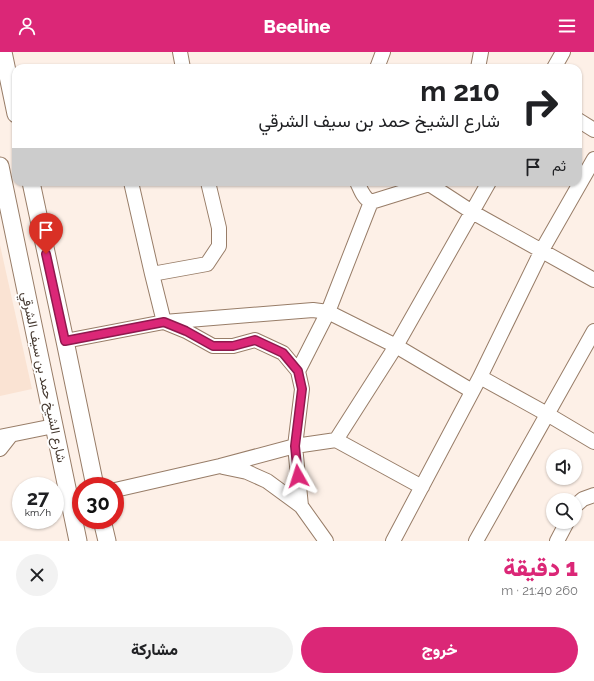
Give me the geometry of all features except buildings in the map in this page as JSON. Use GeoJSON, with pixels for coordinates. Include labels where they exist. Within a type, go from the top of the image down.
{"type":"FeatureCollection","features":[{"type":"Feature","properties":{"kind":"main road"},"geometry":{"type":"LineString","coordinates":[[3,52],[12,86]]}},
{"type":"Feature","properties":{"kind":"main road"},"geometry":{"type":"LineString","coordinates":[[11,52],[12,64]]}},
{"type":"Feature","properties":{"kind":"main road","name":"شارع الشيخ حمد بن سيف الشرقي"},"geometry":{"type":"LineString","coordinates":[[0,166],[78,541]]}},
{"type":"Feature","properties":{"kind":"main road"},"geometry":{"type":"LineString","coordinates":[[32,186],[93,477]]}},
{"type":"Feature","properties":{"kind":"main road"},"geometry":{"type":"LineString","coordinates":[[104,529],[107,541]]}},
{"type":"Feature","properties":{"kind":"street"},"geometry":{"type":"LineString","coordinates":[[180,52],[182,64]]}},
{"type":"Feature","properties":{"kind":"street"},"geometry":{"type":"LineString","coordinates":[[378,64],[383,52]]}},
{"type":"Feature","properties":{"kind":"street"},"geometry":{"type":"LineString","coordinates":[[479,64],[481,52]]}},
{"type":"Feature","properties":{"kind":"street"},"geometry":{"type":"LineString","coordinates":[[556,64],[563,52]]}},
{"type":"Feature","properties":{"kind":"street"},"geometry":{"type":"LineString","coordinates":[[582,122],[594,130]]}},
{"type":"Feature","properties":{"kind":"street"},"geometry":{"type":"LineString","coordinates":[[582,180],[594,159]]}},
{"type":"Feature","properties":{"kind":"street"},"geometry":{"type":"LineString","coordinates":[[133,186],[164,322]]}},
{"type":"Feature","properties":{"kind":"street"},"geometry":{"type":"LineString","coordinates":[[152,274],[207,264],[219,246],[219,228],[209,186]]}},
{"type":"Feature","properties":{"kind":"street"},"geometry":{"type":"LineString","coordinates":[[359,186],[363,196],[371,202],[424,186]]}},
{"type":"Feature","properties":{"kind":"street"},"geometry":{"type":"LineString","coordinates":[[438,186],[472,212],[594,280]]}},
{"type":"Feature","properties":{"kind":"street"},"geometry":{"type":"LineString","coordinates":[[336,440],[396,346],[488,186]]}},
{"type":"Feature","properties":{"kind":"street"},"geometry":{"type":"LineString","coordinates":[[393,541],[480,377],[542,250],[579,186]]}},
{"type":"Feature","properties":{"kind":"street"},"geometry":{"type":"LineString","coordinates":[[298,371],[328,312],[371,202]]}},
{"type":"Feature","properties":{"kind":"street"},"geometry":{"type":"LineString","coordinates":[[65,341],[164,322],[313,310],[328,312],[396,346],[472,391]]}},
{"type":"Feature","properties":{"kind":"street"},"geometry":{"type":"LineString","coordinates":[[164,322],[186,331],[213,346],[233,346],[255,340],[283,353],[298,371],[302,389],[295,446],[301,506]]}},
{"type":"Feature","properties":{"kind":"street"},"geometry":{"type":"LineString","coordinates":[[476,541],[594,331]]}},
{"type":"Feature","properties":{"kind":"street"},"geometry":{"type":"LineString","coordinates":[[480,377],[594,442]]}},
{"type":"Feature","properties":{"kind":"street"},"geometry":{"type":"LineString","coordinates":[[0,449],[6,436],[54,426]]}},
{"type":"Feature","properties":{"kind":"street"},"geometry":{"type":"LineString","coordinates":[[124,488],[220,466],[295,446],[336,440],[422,486]]}},
{"type":"Feature","properties":{"kind":"street"},"geometry":{"type":"LineString","coordinates":[[220,466],[248,472],[267,482],[301,506],[326,541]]}},
{"type":"Feature","properties":{"kind":"street"},"geometry":{"type":"LineString","coordinates":[[582,500],[594,495]]}},
{"type":"Feature","properties":{"kind":"street"},"geometry":{"type":"LineString","coordinates":[[557,541],[563,529]]}},
{"type":"Feature","properties":{"kind":"shaded area"},"geometry":{"type":"Polygon","coordinates":[[[0,245],[32,389],[0,396],[0,245]]]}},
{"type":"Feature","properties":{"kind":"route"},"geometry":{"type":"LineString","coordinates":[[46,254],[65,341],[164,322],[186,331],[213,346],[233,346],[255,340],[283,353],[298,371],[302,389],[295,446],[298,476]]}}]}
